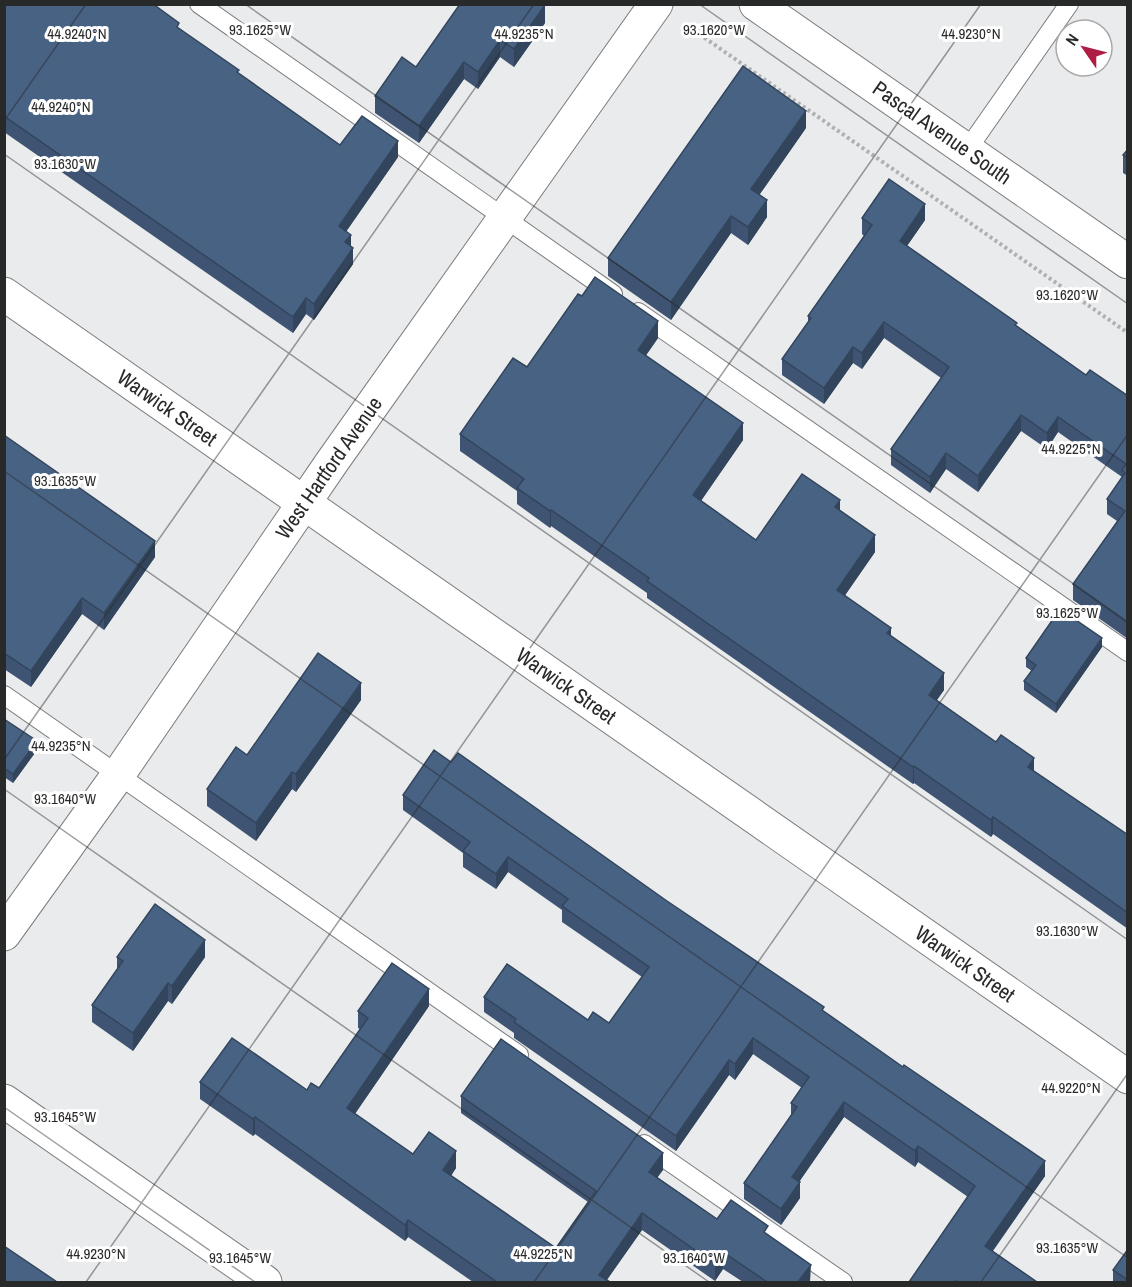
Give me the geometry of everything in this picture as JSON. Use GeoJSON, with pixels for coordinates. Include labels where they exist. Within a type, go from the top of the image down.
{"type":"FeatureCollection","features":[{"type":"Feature","properties":{"kind":"street","name":"West Hartford Avenue"},"geometry":{"type":"LineString","coordinates":[[4,934],[118,775],[303,504],[656,4]]}},
{"type":"Feature","properties":{"kind":"street","name":"Pascal Avenue South"},"geometry":{"type":"LineString","coordinates":[[756,4],[1128,262]]}},
{"type":"Feature","properties":{"kind":"street","name":"Warwick Street"},"geometry":{"type":"LineString","coordinates":[[4,294],[1128,1077]]}},
{"type":"Feature","properties":{"kind":"street"},"geometry":{"type":"LineString","coordinates":[[4,1101],[265,1282]]}},
{"type":"Feature","properties":{"kind":"lane"},"geometry":{"type":"LineString","coordinates":[[199,4],[505,220],[1128,652]]}},
{"type":"Feature","properties":{"kind":"lane"},"geometry":{"type":"LineString","coordinates":[[967,150],[1069,4]]}},
{"type":"Feature","properties":{"kind":"lane"},"geometry":{"type":"LineString","coordinates":[[4,694],[529,1063]]}},
{"type":"Feature","properties":{"kind":"lane"},"geometry":{"type":"LineString","coordinates":[[627,1131],[843,1282]]}},
{"type":"Feature","properties":{"kind":"path"},"geometry":{"type":"LineString","coordinates":[[700,27],[702,36],[1128,333]]}},
{"type":"Feature","properties":{"kind":"building"},"geometry":{"type":"Polygon","coordinates":[[[4,4],[153,4],[179,23],[177,27],[340,145],[362,116],[398,141],[339,226],[351,235],[345,242],[353,248],[314,304],[306,298],[293,317],[4,116],[4,4]]]}},
{"type":"Feature","properties":{"kind":"building"},"geometry":{"type":"Polygon","coordinates":[[[460,4],[545,5],[514,49],[500,40],[478,72],[464,62],[419,126],[375,96],[402,57],[416,67],[460,4]]]}},
{"type":"Feature","properties":{"kind":"building"},"geometry":{"type":"Polygon","coordinates":[[[743,66],[806,111],[751,189],[767,200],[748,227],[731,216],[671,302],[608,258],[743,66]]]}},
{"type":"Feature","properties":{"kind":"building"},"geometry":{"type":"Polygon","coordinates":[[[889,179],[925,204],[900,241],[1017,323],[1015,325],[1086,375],[1090,370],[1128,396],[1128,623],[1073,584],[1125,511],[1107,499],[1125,473],[1122,470],[1126,464],[1058,417],[1047,433],[1021,415],[978,476],[946,453],[930,477],[891,449],[949,367],[884,322],[862,353],[853,347],[824,388],[782,359],[811,318],[808,316],[872,225],[862,218],[889,179]]]}},
{"type":"Feature","properties":{"kind":"building"},"geometry":{"type":"Polygon","coordinates":[[[595,277],[658,321],[638,350],[743,423],[693,495],[756,540],[802,474],[840,500],[835,507],[875,535],[837,590],[891,628],[887,633],[944,673],[929,695],[996,742],[1001,735],[1034,758],[1028,767],[1128,835],[1128,913],[993,817],[991,820],[913,767],[647,581],[649,578],[517,488],[524,479],[460,434],[513,358],[527,367],[578,294],[582,296],[595,277]]]}},
{"type":"Feature","properties":{"kind":"building"},"geometry":{"type":"Polygon","coordinates":[[[4,435],[155,541],[104,613],[82,598],[31,671],[4,653],[4,435]]]}},
{"type":"Feature","properties":{"kind":"building"},"geometry":{"type":"Polygon","coordinates":[[[1060,609],[1102,638],[1056,704],[1024,681],[1036,665],[1026,658],[1060,609]]]}},
{"type":"Feature","properties":{"kind":"building"},"geometry":{"type":"Polygon","coordinates":[[[318,653],[361,683],[296,774],[292,772],[256,823],[207,789],[236,747],[247,755],[318,653]]]}},
{"type":"Feature","properties":{"kind":"building"},"geometry":{"type":"Polygon","coordinates":[[[4,719],[37,741],[13,774],[4,768],[4,719]]]}},
{"type":"Feature","properties":{"kind":"building"},"geometry":{"type":"Polygon","coordinates":[[[434,750],[451,762],[458,753],[667,901],[824,1007],[822,1010],[903,1067],[904,1065],[1045,1161],[985,1246],[1037,1282],[909,1282],[975,1186],[918,1146],[915,1151],[844,1102],[792,1177],[800,1182],[781,1209],[744,1183],[797,1107],[791,1103],[809,1077],[753,1038],[735,1064],[729,1060],[676,1136],[514,1022],[516,1019],[484,997],[507,964],[588,1020],[593,1012],[609,1023],[649,967],[562,906],[568,899],[508,857],[496,874],[463,851],[470,842],[403,795],[434,750]]]}},
{"type":"Feature","properties":{"kind":"building"},"geometry":{"type":"Polygon","coordinates":[[[155,904],[205,940],[172,986],[168,983],[133,1033],[92,1005],[123,961],[117,957],[155,904]]]}},
{"type":"Feature","properties":{"kind":"building"},"geometry":{"type":"Polygon","coordinates":[[[392,963],[429,989],[347,1108],[413,1154],[429,1132],[456,1151],[443,1170],[556,1248],[596,1191],[461,1096],[501,1039],[663,1153],[649,1172],[717,1219],[731,1200],[768,1226],[764,1232],[811,1265],[798,1282],[767,1282],[723,1252],[715,1264],[642,1213],[599,1275],[610,1282],[497,1282],[408,1220],[405,1225],[255,1117],[253,1119],[200,1082],[232,1038],[307,1090],[311,1083],[319,1088],[368,1018],[358,1011],[392,963]]]}},
{"type":"Feature","properties":{"kind":"building"},"geometry":{"type":"Polygon","coordinates":[[[4,1246],[57,1282],[4,1282],[4,1246]]]}},
{"type":"Feature","properties":{"kind":"building"},"geometry":{"type":"Polygon","coordinates":[[[1128,1249],[1128,1280],[1113,1270],[1128,1249]]]}}]}
